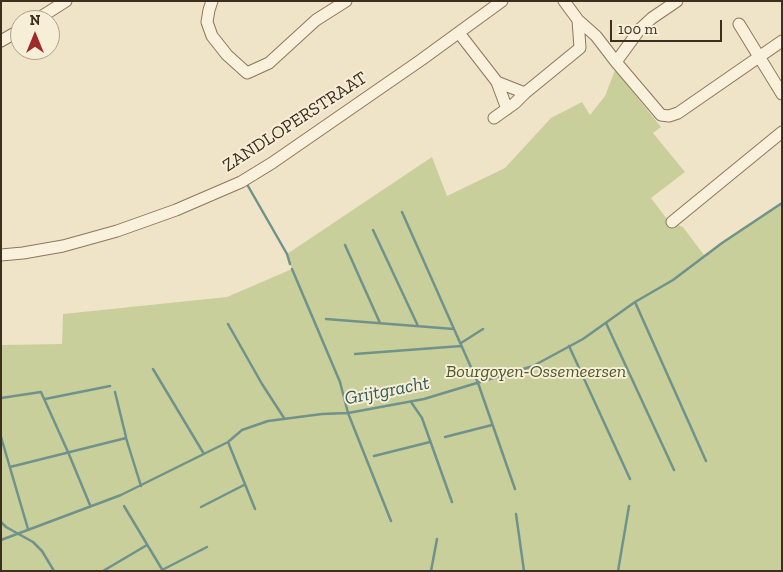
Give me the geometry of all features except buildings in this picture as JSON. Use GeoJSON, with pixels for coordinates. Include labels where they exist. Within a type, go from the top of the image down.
{"type":"FeatureCollection","features":[{"type":"Feature","properties":{"kind":"street"},"geometry":{"type":"LineString","coordinates":[[52,10],[66,1]]}},
{"type":"Feature","properties":{"kind":"street"},"geometry":{"type":"LineString","coordinates":[[212,1],[207,22],[212,36],[227,55],[247,73],[269,63],[316,20],[346,1]]}},
{"type":"Feature","properties":{"kind":"street","name":"ZANDLOPERSTRAAT"},"geometry":{"type":"LineString","coordinates":[[1,254],[37,252],[109,234],[176,210],[241,182],[272,163],[502,1]]}},
{"type":"Feature","properties":{"kind":"street"},"geometry":{"type":"LineString","coordinates":[[564,1],[578,20],[596,36],[660,115],[669,116],[678,113],[782,40]]}},
{"type":"Feature","properties":{"kind":"street"},"geometry":{"type":"LineString","coordinates":[[616,62],[640,29],[652,18],[677,1]]}},
{"type":"Feature","properties":{"kind":"street"},"geometry":{"type":"LineString","coordinates":[[578,20],[580,48]]}},
{"type":"Feature","properties":{"kind":"street"},"geometry":{"type":"LineString","coordinates":[[739,24],[782,94]]}},
{"type":"Feature","properties":{"kind":"street"},"geometry":{"type":"LineString","coordinates":[[459,33],[497,82],[507,109]]}},
{"type":"Feature","properties":{"kind":"street"},"geometry":{"type":"LineString","coordinates":[[494,118],[596,36]]}},
{"type":"Feature","properties":{"kind":"street"},"geometry":{"type":"LineString","coordinates":[[497,82],[525,93]]}},
{"type":"Feature","properties":{"kind":"street"},"geometry":{"type":"LineString","coordinates":[[672,222],[782,132]]}},
{"type":"Feature","properties":{"kind":"green space","name":"Bourgoyen-Ossemeersen"},"geometry":{"type":"Polygon","coordinates":[[[615,70],[661,127],[653,133],[685,172],[651,198],[667,219],[666,224],[668,226],[678,225],[683,227],[704,255],[782,203],[782,571],[1,571],[1,345],[62,344],[63,314],[227,297],[292,269],[287,254],[432,157],[447,196],[505,168],[551,118],[582,102],[590,115],[605,96],[615,70]]]}},
{"type":"Feature","properties":{"kind":"waterway"},"geometry":{"type":"LineString","coordinates":[[248,186],[287,254],[290,264]]}},
{"type":"Feature","properties":{"kind":"waterway","name":"Grijtgracht"},"geometry":{"type":"LineString","coordinates":[[1,540],[121,495],[228,442],[242,430],[268,421],[322,414],[348,413],[424,399],[533,366],[583,339],[635,302],[673,280],[722,243],[782,203]]}},
{"type":"Feature","properties":{"kind":"waterway"},"geometry":{"type":"LineString","coordinates":[[402,212],[478,383],[515,489]]}},
{"type":"Feature","properties":{"kind":"waterway"},"geometry":{"type":"LineString","coordinates":[[373,230],[418,326]]}},
{"type":"Feature","properties":{"kind":"waterway"},"geometry":{"type":"LineString","coordinates":[[345,245],[380,323]]}},
{"type":"Feature","properties":{"kind":"waterway"},"geometry":{"type":"LineString","coordinates":[[292,269],[340,382],[348,413],[391,521]]}},
{"type":"Feature","properties":{"kind":"waterway"},"geometry":{"type":"LineString","coordinates":[[635,302],[706,461]]}},
{"type":"Feature","properties":{"kind":"waterway"},"geometry":{"type":"LineString","coordinates":[[326,319],[454,329]]}},
{"type":"Feature","properties":{"kind":"waterway"},"geometry":{"type":"LineString","coordinates":[[606,323],[674,470]]}},
{"type":"Feature","properties":{"kind":"waterway"},"geometry":{"type":"LineString","coordinates":[[228,324],[284,418]]}},
{"type":"Feature","properties":{"kind":"waterway"},"geometry":{"type":"LineString","coordinates":[[461,343],[483,329]]}},
{"type":"Feature","properties":{"kind":"waterway"},"geometry":{"type":"LineString","coordinates":[[355,354],[461,346]]}},
{"type":"Feature","properties":{"kind":"waterway"},"geometry":{"type":"LineString","coordinates":[[569,346],[630,479]]}},
{"type":"Feature","properties":{"kind":"waterway"},"geometry":{"type":"LineString","coordinates":[[153,369],[204,454]]}},
{"type":"Feature","properties":{"kind":"waterway"},"geometry":{"type":"LineString","coordinates":[[45,399],[110,386]]}},
{"type":"Feature","properties":{"kind":"waterway"},"geometry":{"type":"LineString","coordinates":[[1,398],[41,392],[90,505]]}},
{"type":"Feature","properties":{"kind":"waterway"},"geometry":{"type":"LineString","coordinates":[[115,392],[126,437]]}},
{"type":"Feature","properties":{"kind":"waterway"},"geometry":{"type":"LineString","coordinates":[[411,402],[422,418],[452,502]]}},
{"type":"Feature","properties":{"kind":"waterway"},"geometry":{"type":"LineString","coordinates":[[445,437],[492,425]]}},
{"type":"Feature","properties":{"kind":"waterway"},"geometry":{"type":"LineString","coordinates":[[1,437],[28,529]]}},
{"type":"Feature","properties":{"kind":"waterway"},"geometry":{"type":"LineString","coordinates":[[10,467],[126,438],[141,486]]}},
{"type":"Feature","properties":{"kind":"waterway"},"geometry":{"type":"LineString","coordinates":[[228,442],[255,509]]}},
{"type":"Feature","properties":{"kind":"waterway"},"geometry":{"type":"LineString","coordinates":[[374,456],[430,442]]}},
{"type":"Feature","properties":{"kind":"waterway"},"geometry":{"type":"LineString","coordinates":[[201,507],[244,485]]}},
{"type":"Feature","properties":{"kind":"waterway"},"geometry":{"type":"LineString","coordinates":[[124,506],[163,571]]}},
{"type":"Feature","properties":{"kind":"waterway"},"geometry":{"type":"LineString","coordinates":[[618,571],[629,506]]}},
{"type":"Feature","properties":{"kind":"waterway"},"geometry":{"type":"LineString","coordinates":[[516,514],[524,571]]}},
{"type":"Feature","properties":{"kind":"waterway"},"geometry":{"type":"LineString","coordinates":[[1,522],[6,527],[33,542],[42,551],[54,571]]}},
{"type":"Feature","properties":{"kind":"waterway"},"geometry":{"type":"LineString","coordinates":[[431,571],[437,539]]}},
{"type":"Feature","properties":{"kind":"waterway"},"geometry":{"type":"LineString","coordinates":[[103,571],[147,545]]}},
{"type":"Feature","properties":{"kind":"waterway"},"geometry":{"type":"LineString","coordinates":[[162,570],[207,547]]}}]}
